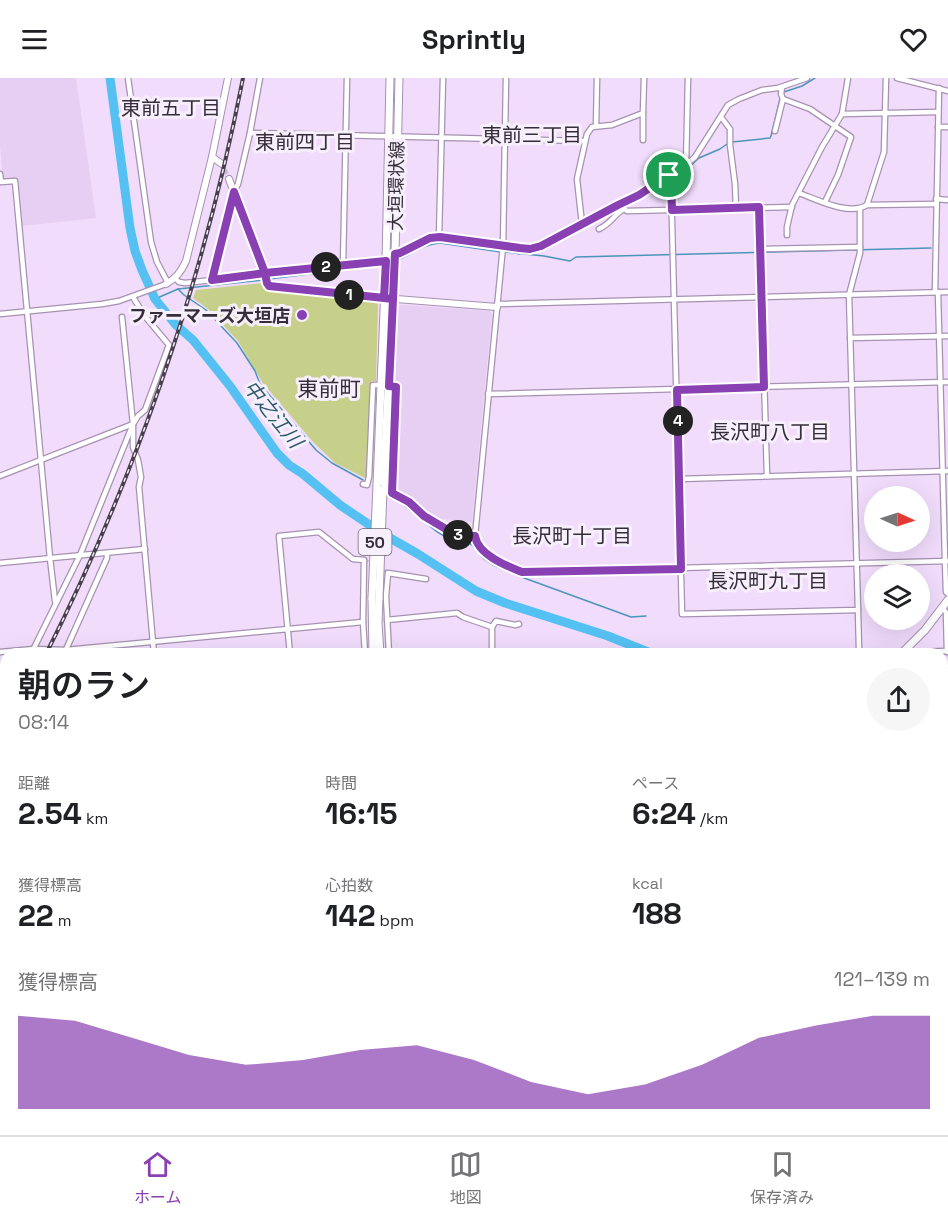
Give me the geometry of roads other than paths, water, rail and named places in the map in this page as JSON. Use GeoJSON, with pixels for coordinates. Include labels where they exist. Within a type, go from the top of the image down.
{"type":"FeatureCollection","features":[{"type":"Feature","properties":{"kind":"main road","name":"大垣環状線"},"geometry":{"type":"LineString","coordinates":[[385,386],[395,254],[390,78]]}},
{"type":"Feature","properties":{"kind":"main road","name":"大垣環状線"},"geometry":{"type":"LineString","coordinates":[[373,648],[375,598],[386,490],[384,298],[393,137],[399,78]]}},
{"type":"Feature","properties":{"kind":"main road","name":"大垣環状線"},"geometry":{"type":"LineString","coordinates":[[375,598],[380,648]]}},
{"type":"Feature","properties":{"kind":"main road"},"geometry":{"type":"LineString","coordinates":[[907,648],[948,600]]}},
{"type":"Feature","properties":{"kind":"street"},"geometry":{"type":"LineString","coordinates":[[128,78],[151,242],[167,283]]}},
{"type":"Feature","properties":{"kind":"street"},"geometry":{"type":"LineString","coordinates":[[0,315],[119,302],[175,279],[186,261],[212,157],[228,78]]}},
{"type":"Feature","properties":{"kind":"street"},"geometry":{"type":"LineString","coordinates":[[212,280],[238,184],[260,78]]}},
{"type":"Feature","properties":{"kind":"street"},"geometry":{"type":"LineString","coordinates":[[343,265],[347,78]]}},
{"type":"Feature","properties":{"kind":"street"},"geometry":{"type":"LineString","coordinates":[[440,237],[443,78]]}},
{"type":"Feature","properties":{"kind":"street"},"geometry":{"type":"LineString","coordinates":[[506,78],[503,246],[475,536],[476,541],[486,553],[500,563],[522,572],[946,561]]}},
{"type":"Feature","properties":{"kind":"street"},"geometry":{"type":"LineString","coordinates":[[596,126],[597,78]]}},
{"type":"Feature","properties":{"kind":"street"},"geometry":{"type":"LineString","coordinates":[[643,140],[644,78]]}},
{"type":"Feature","properties":{"kind":"street"},"geometry":{"type":"LineString","coordinates":[[686,165],[688,78]]}},
{"type":"Feature","properties":{"kind":"street"},"geometry":{"type":"LineString","coordinates":[[395,254],[430,238],[440,237],[530,249],[541,246],[639,195],[686,165],[694,157],[728,105],[762,90],[782,87],[807,78]]}},
{"type":"Feature","properties":{"kind":"street"},"geometry":{"type":"LineString","coordinates":[[787,235],[792,207],[822,147],[842,114],[848,78]]}},
{"type":"Feature","properties":{"kind":"street"},"geometry":{"type":"LineString","coordinates":[[867,205],[884,152],[886,78]]}},
{"type":"Feature","properties":{"kind":"street"},"geometry":{"type":"LineString","coordinates":[[897,78],[948,91]]}},
{"type":"Feature","properties":{"kind":"street"},"geometry":{"type":"LineString","coordinates":[[775,131],[782,87]]}},
{"type":"Feature","properties":{"kind":"street"},"geometry":{"type":"LineString","coordinates":[[939,88],[936,292],[945,472],[946,592],[948,594]]}},
{"type":"Feature","properties":{"kind":"street"},"geometry":{"type":"LineString","coordinates":[[782,96],[810,109],[851,137],[825,202]]}},
{"type":"Feature","properties":{"kind":"street"},"geometry":{"type":"LineString","coordinates":[[842,114],[938,112]]}},
{"type":"Feature","properties":{"kind":"street"},"geometry":{"type":"LineString","coordinates":[[582,224],[577,179],[587,134],[592,127],[612,125],[643,114]]}},
{"type":"Feature","properties":{"kind":"street"},"geometry":{"type":"LineString","coordinates":[[721,117],[730,129],[736,208]]}},
{"type":"Feature","properties":{"kind":"street"},"geometry":{"type":"LineString","coordinates":[[938,127],[948,127]]}},
{"type":"Feature","properties":{"kind":"street"},"geometry":{"type":"LineString","coordinates":[[250,133],[585,141]]}},
{"type":"Feature","properties":{"kind":"street"},"geometry":{"type":"LineString","coordinates":[[212,157],[222,164]]}},
{"type":"Feature","properties":{"kind":"street"},"geometry":{"type":"LineString","coordinates":[[0,174],[1,182],[15,181],[50,558],[57,603]]}},
{"type":"Feature","properties":{"kind":"street"},"geometry":{"type":"LineString","coordinates":[[670,177],[682,614],[858,610]]}},
{"type":"Feature","properties":{"kind":"street"},"geometry":{"type":"LineString","coordinates":[[229,180],[269,286],[393,299],[497,306],[948,292]]}},
{"type":"Feature","properties":{"kind":"street"},"geometry":{"type":"LineString","coordinates":[[799,193],[853,210],[867,205],[948,200]]}},
{"type":"Feature","properties":{"kind":"street"},"geometry":{"type":"LineString","coordinates":[[759,207],[767,476]]}},
{"type":"Feature","properties":{"kind":"street"},"geometry":{"type":"LineString","coordinates":[[599,229],[607,225],[618,212],[624,209],[627,211],[792,207]]}},
{"type":"Feature","properties":{"kind":"street"},"geometry":{"type":"LineString","coordinates":[[859,648],[849,295],[860,247],[860,209]]}},
{"type":"Feature","properties":{"kind":"street"},"geometry":{"type":"LineString","coordinates":[[760,249],[860,247]]}},
{"type":"Feature","properties":{"kind":"street"},"geometry":{"type":"LineString","coordinates":[[175,279],[185,283],[266,277],[386,261]]}},
{"type":"Feature","properties":{"kind":"street"},"geometry":{"type":"LineString","coordinates":[[34,648],[80,555],[133,424],[145,410],[169,345],[144,315],[135,296]]}},
{"type":"Feature","properties":{"kind":"street"},"geometry":{"type":"LineString","coordinates":[[122,317],[133,424],[133,447],[141,477],[139,487],[154,648]]}},
{"type":"Feature","properties":{"kind":"street"},"geometry":{"type":"LineString","coordinates":[[850,338],[948,336]]}},
{"type":"Feature","properties":{"kind":"street"},"geometry":{"type":"LineString","coordinates":[[488,394],[948,382]]}},
{"type":"Feature","properties":{"kind":"street"},"geometry":{"type":"LineString","coordinates":[[363,484],[367,485],[369,477],[373,385],[396,387],[386,490],[409,502],[424,516],[456,535],[475,536]]}},
{"type":"Feature","properties":{"kind":"street"},"geometry":{"type":"LineString","coordinates":[[0,476],[133,424]]}},
{"type":"Feature","properties":{"kind":"street"},"geometry":{"type":"LineString","coordinates":[[679,479],[945,472]]}},
{"type":"Feature","properties":{"kind":"street"},"geometry":{"type":"LineString","coordinates":[[290,648],[279,536],[319,532],[353,559],[364,560],[365,648]]}},
{"type":"Feature","properties":{"kind":"street"},"geometry":{"type":"LineString","coordinates":[[0,563],[144,549]]}},
{"type":"Feature","properties":{"kind":"street"},"geometry":{"type":"LineString","coordinates":[[67,648],[107,558],[107,553]]}},
{"type":"Feature","properties":{"kind":"street"},"geometry":{"type":"LineString","coordinates":[[389,648],[388,573],[426,579]]}},
{"type":"Feature","properties":{"kind":"street"},"geometry":{"type":"LineString","coordinates":[[942,608],[946,612],[948,648]]}},
{"type":"Feature","properties":{"kind":"street"},"geometry":{"type":"LineString","coordinates":[[387,620],[457,613],[492,627]]}},
{"type":"Feature","properties":{"kind":"street"},"geometry":{"type":"LineString","coordinates":[[492,648],[492,627],[496,621],[519,624]]}},
{"type":"Feature","properties":{"kind":"street"},"geometry":{"type":"LineString","coordinates":[[100,648],[363,622]]}},
{"type":"Feature","properties":{"kind":"waterway","name":"中之江川"},"geometry":{"type":"LineString","coordinates":[[110,78],[130,228],[142,270],[155,299],[176,325],[193,340],[230,386],[277,453],[340,505],[476,591],[638,648]]}},
{"type":"Feature","properties":{"kind":"waterway"},"geometry":{"type":"LineString","coordinates":[[784,92],[802,86],[815,78]]}},
{"type":"Feature","properties":{"kind":"waterway"},"geometry":{"type":"LineString","coordinates":[[732,142],[770,138],[780,99]]}},
{"type":"Feature","properties":{"kind":"waterway"},"geometry":{"type":"LineString","coordinates":[[673,177],[687,169],[699,158],[727,144]]}},
{"type":"Feature","properties":{"kind":"waterway"},"geometry":{"type":"LineString","coordinates":[[616,209],[654,191],[669,179]]}},
{"type":"Feature","properties":{"kind":"waterway"},"geometry":{"type":"LineString","coordinates":[[518,254],[541,249],[612,212]]}},
{"type":"Feature","properties":{"kind":"waterway"},"geometry":{"type":"LineString","coordinates":[[400,259],[424,247],[440,243],[501,252]]}},
{"type":"Feature","properties":{"kind":"waterway"},"geometry":{"type":"LineString","coordinates":[[505,252],[570,261],[576,257],[931,248]]}},
{"type":"Feature","properties":{"kind":"waterway"},"geometry":{"type":"LineString","coordinates":[[269,279],[381,265]]}},
{"type":"Feature","properties":{"kind":"waterway"},"geometry":{"type":"LineString","coordinates":[[155,299],[178,289],[264,280]]}},
{"type":"Feature","properties":{"kind":"waterway"},"geometry":{"type":"LineString","coordinates":[[178,289],[206,310],[237,343],[255,371],[260,384],[316,450],[332,463],[363,480]]}},
{"type":"Feature","properties":{"kind":"waterway"},"geometry":{"type":"LineString","coordinates":[[400,502],[449,539],[472,545],[484,559],[493,565],[631,617],[646,616]]}},
{"type":"Feature","properties":{"kind":"tunnel"},"geometry":{"type":"LineString","coordinates":[[222,164],[229,179]]}},
{"type":"Feature","properties":{"kind":"tunnel"},"geometry":{"type":"LineString","coordinates":[[364,560],[388,573]]}},
{"type":"Feature","properties":{"kind":"railway"},"geometry":{"type":"LineString","coordinates":[[49,648],[110,515],[164,373],[209,227],[243,78]]}},
{"type":"Feature","properties":{"kind":"place","name":"ファーマーズ大垣店"},"geometry":{"type":"Point","coordinates":[302,315]}},
{"type":"Feature","properties":{"kind":"district","name":"東前五丁目"},"geometry":{"type":"Point","coordinates":[171,108]}},
{"type":"Feature","properties":{"kind":"district","name":"東前三丁目"},"geometry":{"type":"Point","coordinates":[532,135]}},
{"type":"Feature","properties":{"kind":"district","name":"東前四丁目"},"geometry":{"type":"Point","coordinates":[305,142]}},
{"type":"Feature","properties":{"kind":"district","name":"東前町"},"geometry":{"type":"Point","coordinates":[329,388]}},
{"type":"Feature","properties":{"kind":"district","name":"長沢町八丁目"},"geometry":{"type":"Point","coordinates":[770,432]}},
{"type":"Feature","properties":{"kind":"district","name":"長沢町十丁目"},"geometry":{"type":"Point","coordinates":[572,536]}},
{"type":"Feature","properties":{"kind":"district","name":"長沢町九丁目"},"geometry":{"type":"Point","coordinates":[768,581]}}]}
